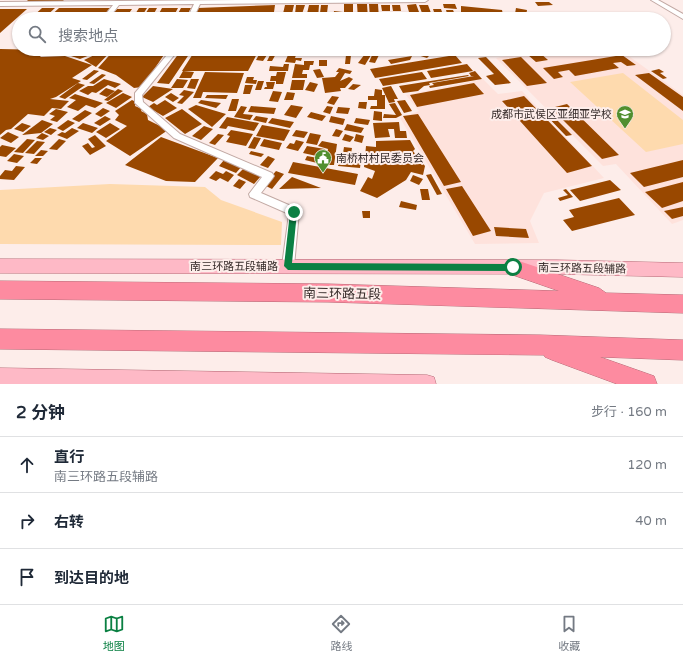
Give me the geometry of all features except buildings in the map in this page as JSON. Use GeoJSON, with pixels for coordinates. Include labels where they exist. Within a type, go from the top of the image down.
{"type":"FeatureCollection","features":[{"type":"Feature","properties":{"kind":"highway"},"geometry":{"type":"LineString","coordinates":[[513,267],[614,302]]}},
{"type":"Feature","properties":{"kind":"highway","name":"南三环路五段"},"geometry":{"type":"LineString","coordinates":[[0,290],[328,293],[614,302],[680,301]]}},
{"type":"Feature","properties":{"kind":"highway"},"geometry":{"type":"LineString","coordinates":[[0,339],[540,345],[683,350]]}},
{"type":"Feature","properties":{"kind":"highway"},"geometry":{"type":"LineString","coordinates":[[540,345],[646,384]]}},
{"type":"Feature","properties":{"kind":"main road","name":"南三环路五段辅路"},"geometry":{"type":"LineString","coordinates":[[0,266],[513,267],[683,270]]}},
{"type":"Feature","properties":{"kind":"main road"},"geometry":{"type":"LineString","coordinates":[[0,377],[143,382],[426,384]]}},
{"type":"Feature","properties":{"kind":"street"},"geometry":{"type":"LineString","coordinates":[[0,4],[425,0]]}},
{"type":"Feature","properties":{"kind":"street"},"geometry":{"type":"LineString","coordinates":[[654,0],[683,17]]}},
{"type":"Feature","properties":{"kind":"street"},"geometry":{"type":"LineString","coordinates":[[193,12],[197,3]]}},
{"type":"Feature","properties":{"kind":"street"},"geometry":{"type":"LineString","coordinates":[[111,12],[117,4]]}},
{"type":"Feature","properties":{"kind":"street"},"geometry":{"type":"LineString","coordinates":[[170,56],[138,95],[139,103],[177,136],[269,176],[254,194],[294,212],[288,266]]}},
{"type":"Feature","properties":{"kind":"shaded area","name":"成都市武侯区亚细亚学校"},"geometry":{"type":"Polygon","coordinates":[[[507,56],[629,56],[683,95],[683,220],[672,224],[616,164],[603,166],[496,58],[507,56]]]}},
{"type":"Feature","properties":{"kind":"shaded area"},"geometry":{"type":"Polygon","coordinates":[[[623,73],[683,120],[683,144],[646,152],[570,82],[623,73]]]}},
{"type":"Feature","properties":{"kind":"shaded area"},"geometry":{"type":"Polygon","coordinates":[[[483,79],[498,94],[522,91],[604,178],[544,193],[530,221],[539,243],[475,244],[400,118],[419,111],[406,95],[483,79]]]}},
{"type":"Feature","properties":{"kind":"shaded area"},"geometry":{"type":"Polygon","coordinates":[[[110,184],[205,187],[221,200],[282,222],[281,245],[0,244],[0,190],[110,184]]]}},
{"type":"Feature","properties":{"kind":"place","name":"成都市武侯区亚细亚学校"},"geometry":{"type":"Point","coordinates":[625,129]}},
{"type":"Feature","properties":{"kind":"place","name":"南桥村村民委员会"},"geometry":{"type":"Point","coordinates":[323,173]}},
{"type":"Feature","properties":{"kind":"route"},"geometry":{"type":"LineString","coordinates":[[294,212],[288,266],[513,267]]}}]}
